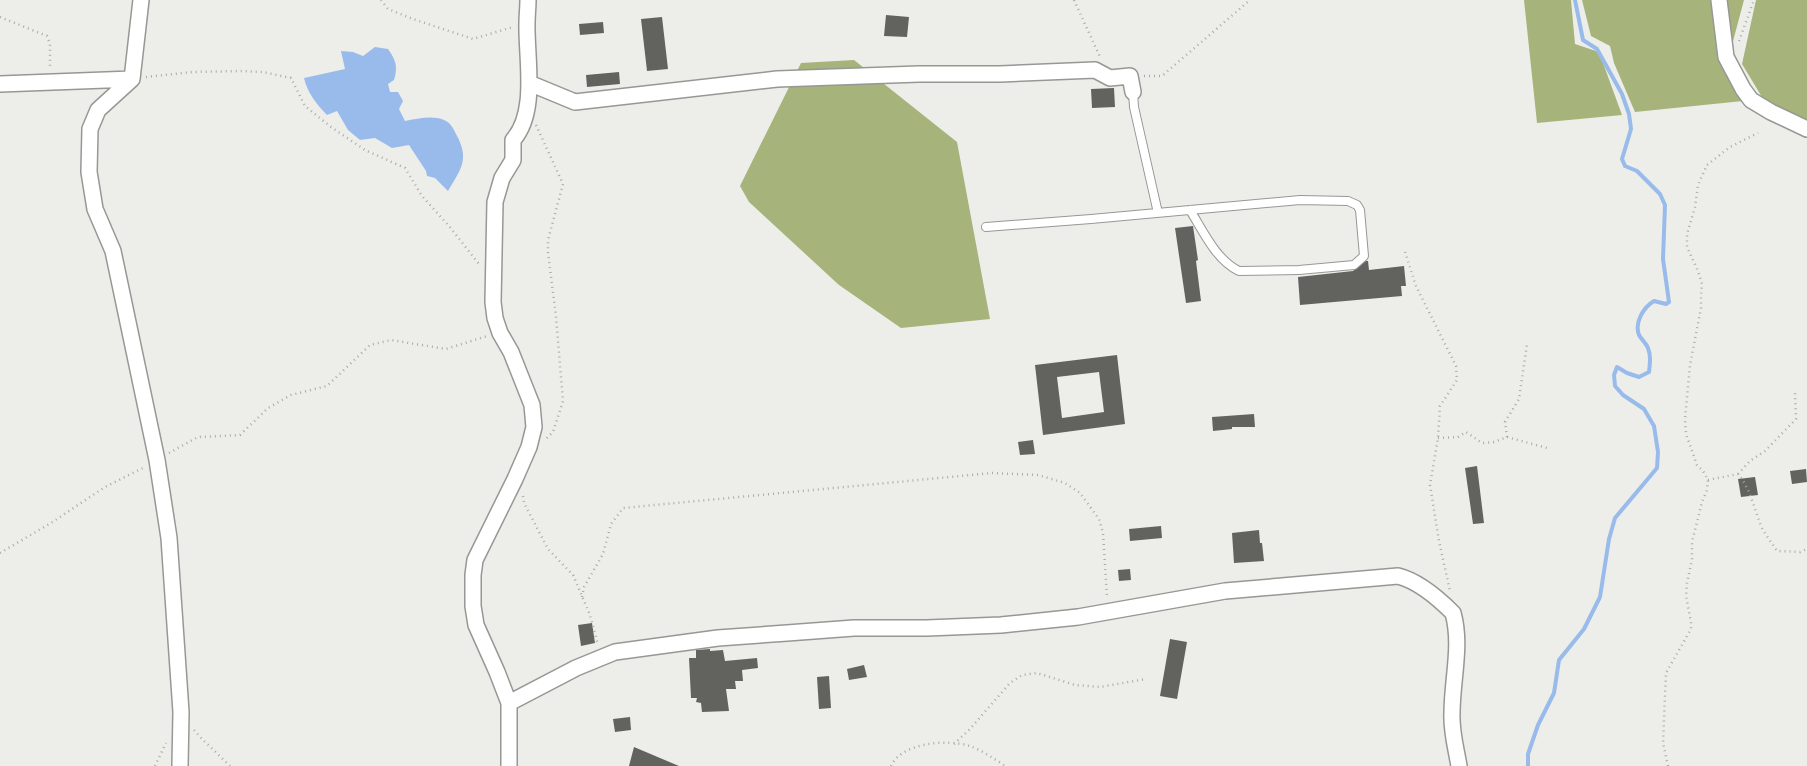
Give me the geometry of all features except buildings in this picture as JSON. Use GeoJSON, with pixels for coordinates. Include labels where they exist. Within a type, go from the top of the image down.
{"type":"FeatureCollection","features":[{"type":"Feature","properties":{"kind":"street"},"geometry":{"type":"LineString","coordinates":[[141,0],[132,79],[98,110],[90,130],[89,172],[96,209],[114,251],[157,460],[169,538],[181,712],[180,766]]}},
{"type":"Feature","properties":{"kind":"street"},"geometry":{"type":"LineString","coordinates":[[508,766],[509,703],[476,625],[473,606],[473,574],[475,560],[518,472],[529,447],[534,427],[532,405],[511,352],[500,333],[494,310],[493,281],[495,202],[502,178],[513,160],[513,140],[520,132],[528,104],[528,0]]}},
{"type":"Feature","properties":{"kind":"street"},"geometry":{"type":"LineString","coordinates":[[1719,0],[1726,57],[1743,89],[1751,100],[1807,129]]}},
{"type":"Feature","properties":{"kind":"street"},"geometry":{"type":"LineString","coordinates":[[529,83],[575,102],[777,78],[1095,70],[1110,78],[1130,76],[1133,92]]}},
{"type":"Feature","properties":{"kind":"street"},"geometry":{"type":"LineString","coordinates":[[0,84],[132,79]]}},
{"type":"Feature","properties":{"kind":"street"},"geometry":{"type":"LineString","coordinates":[[509,703],[576,668],[615,652],[718,638],[854,628],[1001,625],[1078,617],[1225,591],[1398,576],[1406,578],[1440,600],[1453,613],[1456,649],[1452,731],[1459,766]]}},
{"type":"Feature","properties":{"kind":"lane"},"geometry":{"type":"LineString","coordinates":[[1133,92],[1134,107],[1158,213]]}},
{"type":"Feature","properties":{"kind":"lane"},"geometry":{"type":"LineString","coordinates":[[986,227],[1300,200],[1348,201],[1357,205],[1360,210],[1364,256],[1354,266],[1299,270],[1239,270],[1230,267],[1212,246],[1190,210]]}},
{"type":"Feature","properties":{"kind":"path"},"geometry":{"type":"LineString","coordinates":[[381,0],[388,9],[472,39],[527,24]]}},
{"type":"Feature","properties":{"kind":"path"},"geometry":{"type":"LineString","coordinates":[[1074,0],[1110,78]]}},
{"type":"Feature","properties":{"kind":"path"},"geometry":{"type":"LineString","coordinates":[[1130,76],[1162,76],[1250,0]]}},
{"type":"Feature","properties":{"kind":"path"},"geometry":{"type":"LineString","coordinates":[[1730,66],[1754,0]]}},
{"type":"Feature","properties":{"kind":"path"},"geometry":{"type":"LineString","coordinates":[[0,17],[47,36],[50,44],[50,83]]}},
{"type":"Feature","properties":{"kind":"path"},"geometry":{"type":"LineString","coordinates":[[132,79],[192,72],[242,71],[263,72],[291,78],[304,106],[330,127],[365,150],[405,168],[422,196],[493,281]]}},
{"type":"Feature","properties":{"kind":"path"},"geometry":{"type":"LineString","coordinates":[[528,104],[563,184],[548,240],[563,401],[553,432],[540,445]]}},
{"type":"Feature","properties":{"kind":"path"},"geometry":{"type":"LineString","coordinates":[[1668,766],[1663,743],[1666,673],[1690,630],[1691,622],[1686,596],[1687,583],[1694,535],[1708,480],[1697,465],[1686,434],[1685,419],[1690,365],[1700,318],[1702,296],[1700,278],[1687,247],[1687,234],[1695,207],[1698,185],[1707,166],[1730,147],[1758,133]]}},
{"type":"Feature","properties":{"kind":"path"},"geometry":{"type":"LineString","coordinates":[[1405,252],[1416,286],[1456,366],[1457,380],[1440,406],[1438,438],[1430,485],[1453,613]]}},
{"type":"Feature","properties":{"kind":"path"},"geometry":{"type":"LineString","coordinates":[[0,553],[51,523],[105,487],[198,437],[240,435],[268,408],[292,395],[326,386],[370,345],[391,340],[446,349],[475,338],[500,333]]}},
{"type":"Feature","properties":{"kind":"path"},"geometry":{"type":"LineString","coordinates":[[1507,437],[1506,422],[1519,399],[1527,344]]}},
{"type":"Feature","properties":{"kind":"path"},"geometry":{"type":"LineString","coordinates":[[1708,480],[1738,474],[1750,461],[1770,447],[1796,419],[1795,393]]}},
{"type":"Feature","properties":{"kind":"path"},"geometry":{"type":"LineString","coordinates":[[1438,438],[1458,437],[1466,432],[1482,443],[1494,442],[1507,437],[1547,448]]}},
{"type":"Feature","properties":{"kind":"path"},"geometry":{"type":"LineString","coordinates":[[518,472],[524,503],[548,549],[573,575],[590,614],[597,640],[615,652]]}},
{"type":"Feature","properties":{"kind":"path"},"geometry":{"type":"LineString","coordinates":[[582,597],[584,587],[603,554],[612,524],[624,508],[992,474],[1038,475],[1065,483],[1080,493],[1099,519],[1103,533],[1108,611]]}},
{"type":"Feature","properties":{"kind":"path"},"geometry":{"type":"LineString","coordinates":[[1738,474],[1754,502],[1762,528],[1777,551],[1800,552],[1807,548]]}},
{"type":"Feature","properties":{"kind":"path"},"geometry":{"type":"LineString","coordinates":[[954,744],[969,730],[1010,683],[1022,675],[1037,673],[1075,685],[1100,687],[1146,679]]}},
{"type":"Feature","properties":{"kind":"path"},"geometry":{"type":"LineString","coordinates":[[181,712],[202,739],[230,766]]}},
{"type":"Feature","properties":{"kind":"path"},"geometry":{"type":"LineString","coordinates":[[891,766],[892,763],[907,751],[924,744],[970,746],[1004,766]]}},
{"type":"Feature","properties":{"kind":"green space"},"geometry":{"type":"Polygon","coordinates":[[[1524,0],[1571,0],[1575,44],[1599,52],[1622,115],[1537,123],[1524,0]]]}},
{"type":"Feature","properties":{"kind":"green space"},"geometry":{"type":"Polygon","coordinates":[[[1582,0],[1714,0],[1743,101],[1635,112],[1614,63],[1610,46],[1591,36],[1582,0]]]}},
{"type":"Feature","properties":{"kind":"green space"},"geometry":{"type":"Polygon","coordinates":[[[1726,0],[1744,0],[1732,45],[1726,0]]]}},
{"type":"Feature","properties":{"kind":"green space"},"geometry":{"type":"Polygon","coordinates":[[[1756,0],[1807,0],[1807,124],[1771,112],[1742,64],[1756,0]]]}},
{"type":"Feature","properties":{"kind":"green space"},"geometry":{"type":"Polygon","coordinates":[[[854,60],[957,142],[990,319],[901,328],[839,285],[749,202],[740,186],[801,63],[854,60]]]}},
{"type":"Feature","properties":{"kind":"water"},"geometry":{"type":"Polygon","coordinates":[[[375,47],[388,49],[393,57],[396,71],[394,80],[388,84],[390,92],[398,92],[403,101],[399,109],[405,121],[435,118],[444,120],[452,126],[460,143],[463,157],[460,170],[448,191],[435,178],[427,176],[426,171],[409,145],[392,148],[375,138],[360,140],[348,130],[337,111],[327,115],[316,103],[307,88],[304,78],[345,69],[341,51],[353,52],[363,56],[375,47]]]}},
{"type":"Feature","properties":{"kind":"waterway"},"geometry":{"type":"LineString","coordinates":[[1528,766],[1528,754],[1538,725],[1554,693],[1559,660],[1584,629],[1600,597],[1609,539],[1615,518],[1657,468],[1658,452],[1654,426],[1644,409],[1623,395],[1615,386],[1614,375],[1617,367],[1639,377],[1649,372],[1650,354],[1639,335],[1639,320],[1647,307],[1654,301],[1666,304],[1669,302],[1663,259],[1665,205],[1660,194],[1637,171],[1625,166],[1622,159],[1631,129],[1629,114],[1622,94],[1597,49],[1583,40],[1575,0]]}}]}
